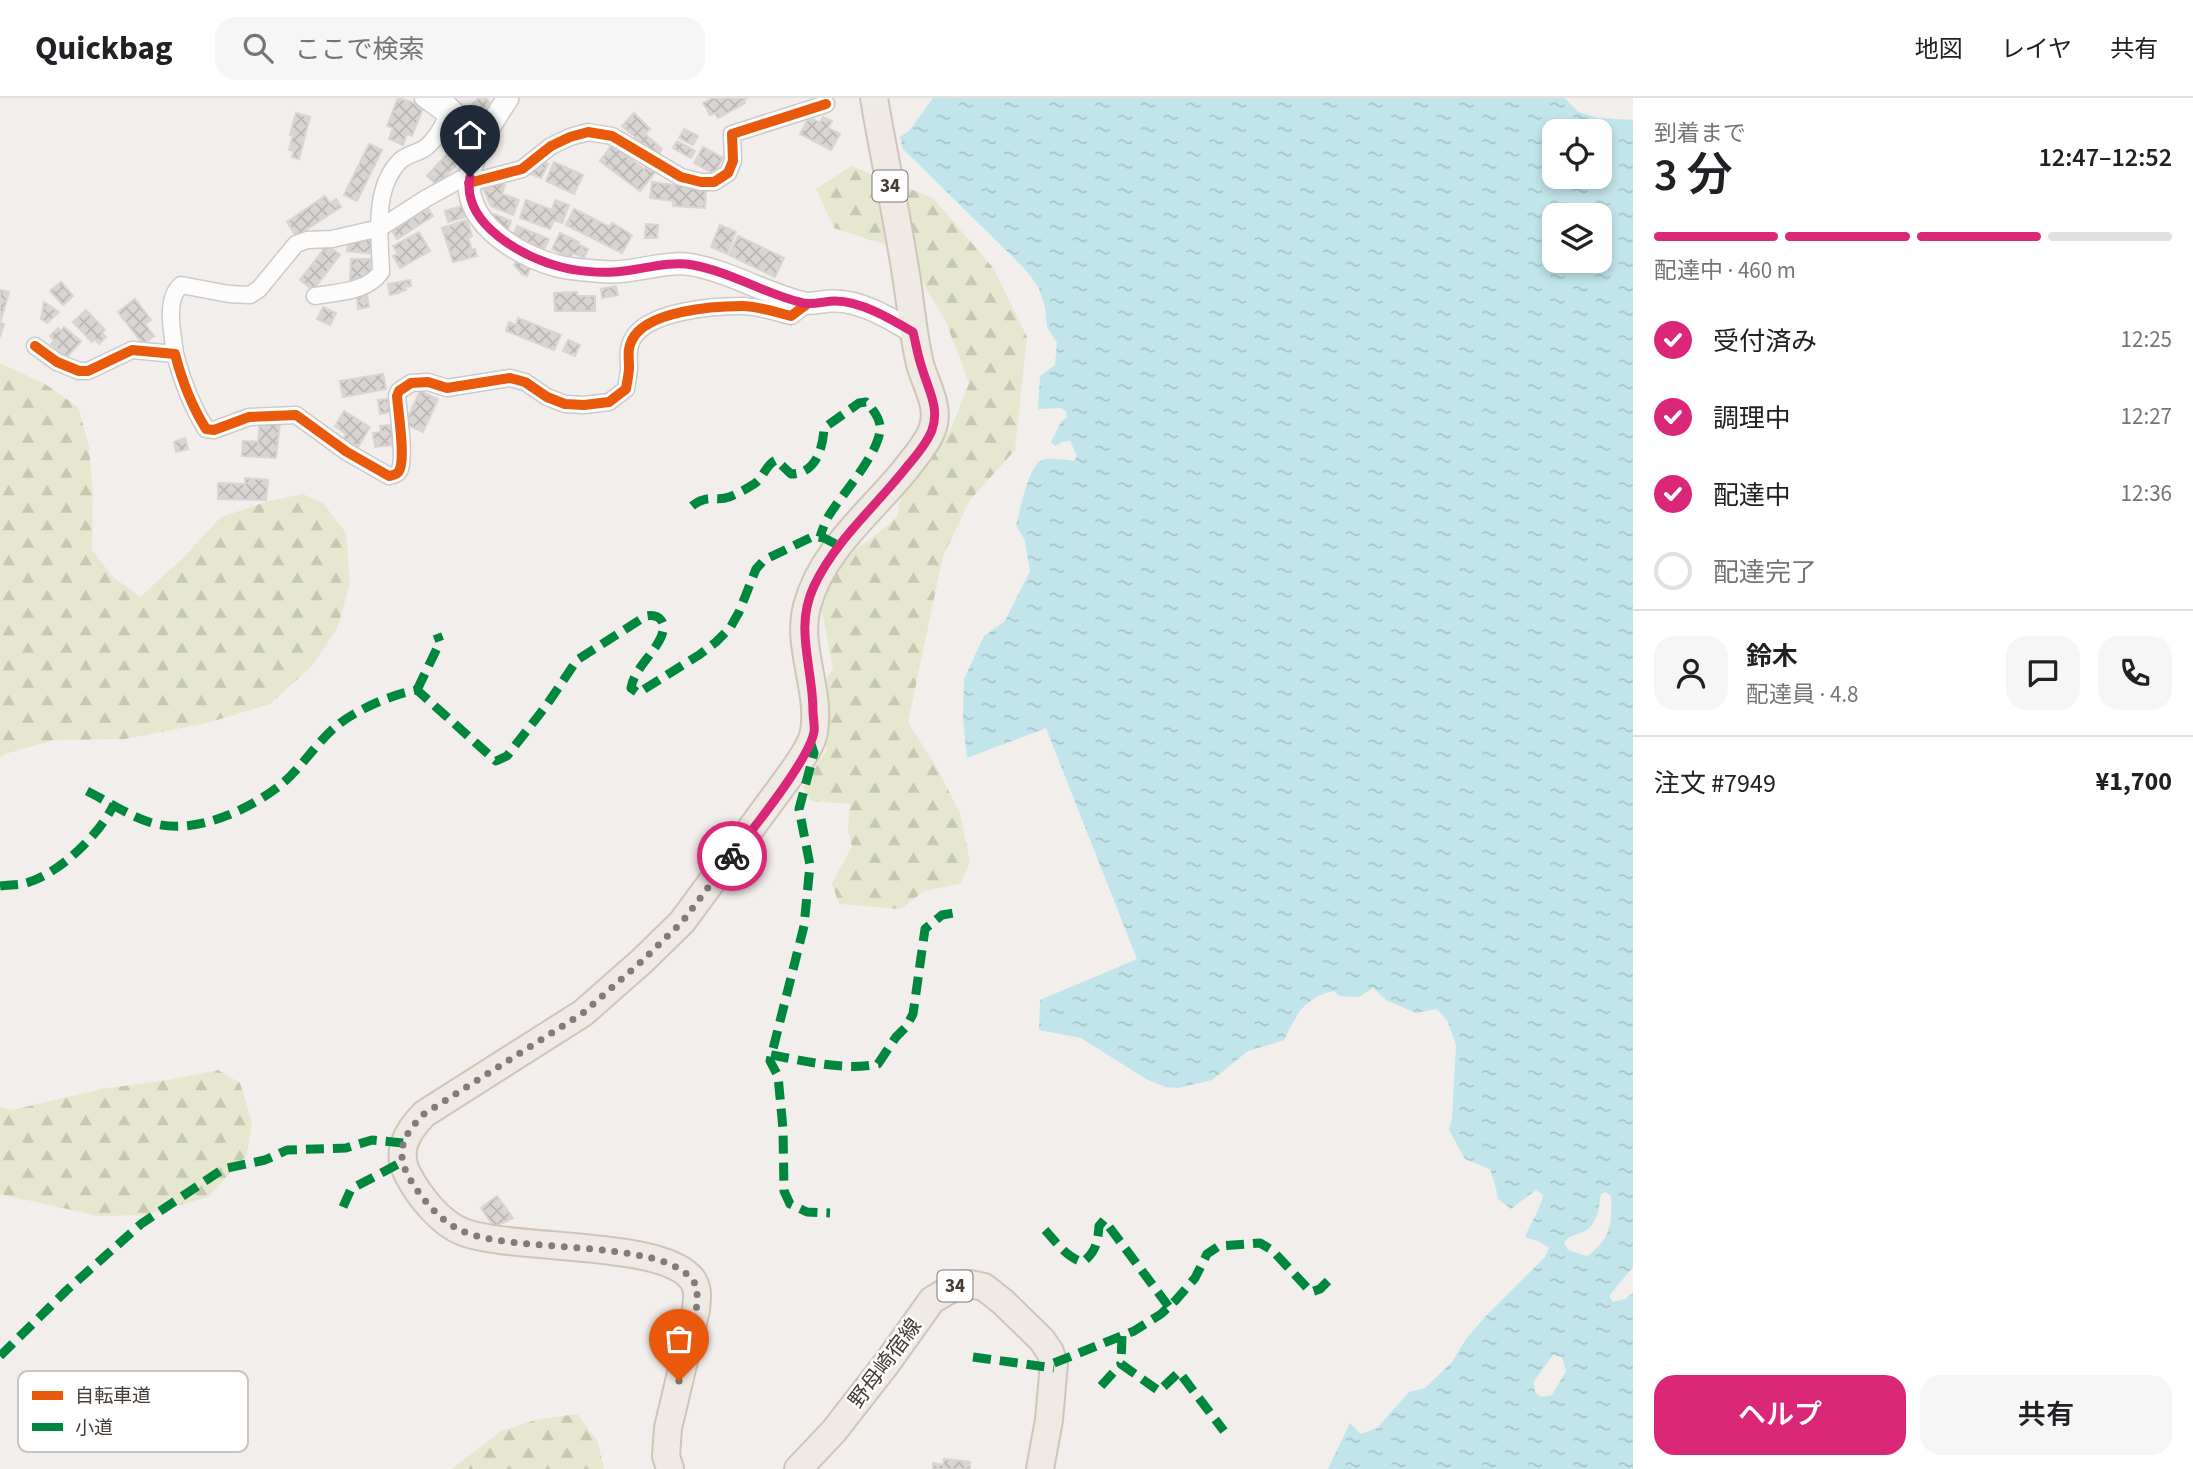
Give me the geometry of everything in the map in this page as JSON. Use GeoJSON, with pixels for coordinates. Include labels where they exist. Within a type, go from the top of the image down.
{"type":"FeatureCollection","features":[{"type":"Feature","properties":{"kind":"main road","name":"34"},"geometry":{"type":"LineString","coordinates":[[670,1469],[666,1456],[668,1428],[696,1310],[698,1293],[694,1281],[678,1267],[629,1253],[486,1238],[456,1228],[426,1201],[414,1186],[401,1159],[403,1143],[411,1127],[424,1114],[583,1013],[652,952],[682,922],[803,757],[814,733],[813,702],[803,628],[812,589],[827,559],[916,456],[932,431],[935,414],[913,332],[906,275],[874,98]]}},
{"type":"Feature","properties":{"kind":"main road","name":"野母崎宿線"},"geometry":{"type":"LineString","coordinates":[[798,1469],[849,1411],[932,1300],[950,1288],[970,1284],[984,1287],[1003,1302],[1042,1340],[1050,1352],[1054,1363],[1049,1420],[1040,1469]]}},
{"type":"Feature","properties":{"kind":"street"},"geometry":{"type":"LineString","coordinates":[[315,296],[364,286],[375,280],[381,272],[380,208],[385,184],[394,167],[407,155],[426,148],[446,121],[443,113],[423,98]]}},
{"type":"Feature","properties":{"kind":"street"},"geometry":{"type":"LineString","coordinates":[[442,98],[466,121],[492,122]]}},
{"type":"Feature","properties":{"kind":"street"},"geometry":{"type":"LineString","coordinates":[[508,98],[481,145],[470,180],[470,194],[477,212],[495,234],[533,256],[561,267],[613,272],[671,264],[692,265],[807,304],[837,300],[858,306],[913,332]]}},
{"type":"Feature","properties":{"kind":"street"},"geometry":{"type":"LineString","coordinates":[[807,304],[791,316],[745,306],[708,308],[663,317],[643,326],[632,339],[628,352],[626,389],[609,402],[565,404],[547,397],[525,382],[510,378],[447,388],[428,382],[411,383],[398,391],[402,456],[400,470],[389,476],[347,452],[296,415],[249,417],[214,430],[206,429],[191,405],[182,380],[175,354],[171,318],[173,293],[180,285],[250,295],[259,289],[301,241],[332,239],[380,228],[461,179],[470,180],[522,169],[551,146],[570,137],[588,132],[612,136],[681,177],[714,182],[728,173],[733,161],[732,134],[826,104]]}},
{"type":"Feature","properties":{"kind":"street"},"geometry":{"type":"LineString","coordinates":[[35,346],[57,362],[79,371],[88,371],[132,350],[175,354]]}},
{"type":"Feature","properties":{"kind":"green space"},"geometry":{"type":"Polygon","coordinates":[[[851,166],[933,198],[994,269],[1027,337],[1015,450],[970,500],[943,556],[908,722],[938,770],[960,813],[970,862],[960,884],[924,891],[901,909],[839,904],[832,883],[852,847],[848,830],[850,804],[812,801],[803,788],[827,749],[819,719],[821,686],[833,669],[820,601],[843,558],[897,517],[903,487],[951,429],[969,383],[946,322],[904,251],[834,228],[816,189],[851,166]]]}},
{"type":"Feature","properties":{"kind":"green space"},"geometry":{"type":"Polygon","coordinates":[[[0,363],[45,384],[78,407],[89,446],[93,497],[92,550],[112,576],[140,597],[182,559],[221,517],[269,501],[303,494],[323,503],[346,533],[350,584],[337,629],[312,666],[270,704],[207,723],[125,739],[54,740],[5,754],[0,758],[0,363]]]}},
{"type":"Feature","properties":{"kind":"green space"},"geometry":{"type":"Polygon","coordinates":[[[218,1070],[240,1083],[252,1122],[247,1155],[208,1197],[145,1215],[98,1216],[0,1194],[0,1107],[12,1110],[102,1089],[218,1070]]]}},
{"type":"Feature","properties":{"kind":"green space"},"geometry":{"type":"Polygon","coordinates":[[[577,1414],[597,1440],[604,1469],[452,1469],[501,1431],[539,1419],[577,1414]]]}},
{"type":"Feature","properties":{"kind":"water"},"geometry":{"type":"Polygon","coordinates":[[[933,98],[1565,98],[1578,112],[1598,118],[1633,120],[1633,1267],[1609,1296],[1613,1302],[1625,1299],[1633,1293],[1633,1469],[1328,1469],[1350,1423],[1361,1434],[1377,1428],[1409,1392],[1425,1388],[1452,1362],[1466,1339],[1486,1316],[1545,1257],[1549,1248],[1525,1237],[1543,1195],[1536,1190],[1511,1209],[1498,1199],[1490,1169],[1465,1159],[1449,1130],[1456,1045],[1448,1022],[1437,1009],[1416,1013],[1386,1000],[1373,988],[1359,997],[1339,996],[1334,991],[1324,994],[1308,1002],[1284,1040],[1248,1051],[1212,1080],[1178,1088],[1165,1087],[1146,1079],[1081,1038],[1039,1030],[1040,1000],[1137,959],[1046,728],[967,758],[963,719],[964,679],[984,636],[1005,621],[1030,571],[1025,541],[1016,525],[1034,468],[1045,459],[1074,461],[1077,456],[1070,441],[1055,446],[1051,442],[1061,422],[1067,417],[1066,411],[1061,408],[1038,409],[1040,376],[1055,365],[1057,343],[1047,327],[1045,307],[1038,286],[1024,268],[903,149],[900,137],[909,131],[933,98]],[[1606,1192],[1601,1194],[1598,1212],[1592,1225],[1564,1243],[1568,1250],[1587,1256],[1605,1237],[1611,1215],[1611,1196],[1606,1192]],[[1553,1355],[1534,1381],[1535,1393],[1542,1397],[1552,1395],[1566,1371],[1562,1357],[1553,1355]]]}},
{"type":"Feature","properties":{"kind":"building"},"geometry":{"type":"Polygon","coordinates":[[[398,98],[424,106],[412,136],[407,134],[403,145],[389,139],[393,128],[387,126],[398,98]]]}},
{"type":"Feature","properties":{"kind":"building"},"geometry":{"type":"Polygon","coordinates":[[[479,98],[486,98],[490,103],[479,114],[471,105],[479,98]]]}},
{"type":"Feature","properties":{"kind":"building"},"geometry":{"type":"Polygon","coordinates":[[[712,98],[747,98],[745,103],[718,118],[715,113],[710,115],[703,103],[712,98]]]}},
{"type":"Feature","properties":{"kind":"building"},"geometry":{"type":"Polygon","coordinates":[[[296,113],[310,117],[299,159],[292,157],[294,151],[289,150],[296,113]]]}},
{"type":"Feature","properties":{"kind":"building"},"geometry":{"type":"Polygon","coordinates":[[[634,113],[650,129],[645,134],[662,149],[657,156],[622,126],[634,113]]]}},
{"type":"Feature","properties":{"kind":"building"},"geometry":{"type":"Polygon","coordinates":[[[809,117],[820,123],[823,117],[832,121],[828,128],[840,134],[831,150],[800,134],[809,117]]]}},
{"type":"Feature","properties":{"kind":"building"},"geometry":{"type":"Polygon","coordinates":[[[684,129],[698,136],[693,145],[679,138],[684,129]]]}},
{"type":"Feature","properties":{"kind":"building"},"geometry":{"type":"Polygon","coordinates":[[[469,130],[475,136],[457,156],[461,160],[437,185],[427,176],[469,130]]]}},
{"type":"Feature","properties":{"kind":"building"},"geometry":{"type":"Polygon","coordinates":[[[677,141],[695,151],[691,158],[673,148],[677,141]]]}},
{"type":"Feature","properties":{"kind":"building"},"geometry":{"type":"Polygon","coordinates":[[[369,144],[382,150],[357,201],[344,195],[369,144]]]}},
{"type":"Feature","properties":{"kind":"building"},"geometry":{"type":"Polygon","coordinates":[[[612,145],[644,169],[648,163],[657,170],[640,191],[600,161],[612,145]]]}},
{"type":"Feature","properties":{"kind":"building"},"geometry":{"type":"Polygon","coordinates":[[[703,147],[723,158],[714,174],[694,163],[703,147]]]}},
{"type":"Feature","properties":{"kind":"building"},"geometry":{"type":"Polygon","coordinates":[[[542,161],[548,164],[541,178],[531,174],[535,165],[539,167],[542,161]]]}},
{"type":"Feature","properties":{"kind":"building"},"geometry":{"type":"Polygon","coordinates":[[[554,162],[583,175],[574,194],[546,181],[554,162]]]}},
{"type":"Feature","properties":{"kind":"building"},"geometry":{"type":"Polygon","coordinates":[[[496,181],[505,185],[502,194],[519,200],[513,215],[491,206],[484,190],[496,181]]]}},
{"type":"Feature","properties":{"kind":"building"},"geometry":{"type":"Polygon","coordinates":[[[652,182],[706,189],[705,208],[673,206],[673,201],[650,198],[652,182]]]}},
{"type":"Feature","properties":{"kind":"building"},"geometry":{"type":"Polygon","coordinates":[[[325,196],[330,203],[336,199],[341,207],[296,236],[287,222],[325,196]]]}},
{"type":"Feature","properties":{"kind":"building"},"geometry":{"type":"Polygon","coordinates":[[[526,200],[552,210],[555,200],[569,205],[562,223],[554,220],[550,229],[520,218],[526,200]]]}},
{"type":"Feature","properties":{"kind":"building"},"geometry":{"type":"Polygon","coordinates":[[[462,206],[465,217],[448,222],[445,211],[462,206]]]}},
{"type":"Feature","properties":{"kind":"building"},"geometry":{"type":"Polygon","coordinates":[[[428,208],[433,216],[397,239],[392,231],[428,208]]]}},
{"type":"Feature","properties":{"kind":"building"},"geometry":{"type":"Polygon","coordinates":[[[574,209],[610,227],[612,223],[632,235],[622,253],[566,225],[574,209]]]}},
{"type":"Feature","properties":{"kind":"building"},"geometry":{"type":"Polygon","coordinates":[[[494,214],[511,221],[507,232],[493,217],[494,214]]]}},
{"type":"Feature","properties":{"kind":"building"},"geometry":{"type":"Polygon","coordinates":[[[467,220],[472,236],[468,238],[477,256],[453,262],[442,228],[467,220]]]}},
{"type":"Feature","properties":{"kind":"building"},"geometry":{"type":"Polygon","coordinates":[[[646,224],[658,225],[657,238],[645,238],[646,224]]]}},
{"type":"Feature","properties":{"kind":"building"},"geometry":{"type":"Polygon","coordinates":[[[720,225],[736,232],[727,254],[711,247],[720,225]]]}},
{"type":"Feature","properties":{"kind":"building"},"geometry":{"type":"Polygon","coordinates":[[[517,226],[549,239],[544,249],[513,236],[517,226]]]}},
{"type":"Feature","properties":{"kind":"building"},"geometry":{"type":"Polygon","coordinates":[[[419,232],[430,251],[400,268],[393,256],[398,254],[393,246],[419,232]]]}},
{"type":"Feature","properties":{"kind":"building"},"geometry":{"type":"Polygon","coordinates":[[[560,233],[588,249],[584,258],[573,253],[570,258],[552,249],[560,233]]]}},
{"type":"Feature","properties":{"kind":"building"},"geometry":{"type":"Polygon","coordinates":[[[375,236],[375,254],[347,251],[349,240],[375,236]]]}},
{"type":"Feature","properties":{"kind":"building"},"geometry":{"type":"Polygon","coordinates":[[[738,236],[784,258],[775,277],[729,255],[738,236]]]}},
{"type":"Feature","properties":{"kind":"building"},"geometry":{"type":"Polygon","coordinates":[[[327,245],[340,255],[313,290],[300,280],[327,245]]]}},
{"type":"Feature","properties":{"kind":"building"},"geometry":{"type":"Polygon","coordinates":[[[351,259],[370,259],[370,274],[363,274],[363,281],[350,280],[351,259]]]}},
{"type":"Feature","properties":{"kind":"building"},"geometry":{"type":"Polygon","coordinates":[[[517,261],[531,266],[527,276],[514,265],[517,261]]]}},
{"type":"Feature","properties":{"kind":"building"},"geometry":{"type":"Polygon","coordinates":[[[410,280],[411,286],[405,287],[406,290],[390,295],[388,284],[410,280]]]}},
{"type":"Feature","properties":{"kind":"building"},"geometry":{"type":"Polygon","coordinates":[[[61,282],[73,296],[63,305],[50,291],[61,282]]]}},
{"type":"Feature","properties":{"kind":"building"},"geometry":{"type":"Polygon","coordinates":[[[616,286],[618,295],[602,298],[601,289],[616,286]]]}},
{"type":"Feature","properties":{"kind":"building"},"geometry":{"type":"Polygon","coordinates":[[[0,290],[9,292],[0,323],[0,290]]]}},
{"type":"Feature","properties":{"kind":"building"},"geometry":{"type":"Polygon","coordinates":[[[577,292],[578,296],[595,296],[595,311],[555,311],[554,293],[577,292]]]}},
{"type":"Feature","properties":{"kind":"building"},"geometry":{"type":"Polygon","coordinates":[[[367,295],[369,307],[358,309],[357,297],[367,295]]]}},
{"type":"Feature","properties":{"kind":"building"},"geometry":{"type":"Polygon","coordinates":[[[135,299],[151,320],[145,324],[154,336],[143,344],[118,312],[135,299]]]}},
{"type":"Feature","properties":{"kind":"building"},"geometry":{"type":"Polygon","coordinates":[[[44,302],[59,312],[47,323],[41,319],[44,302]]]}},
{"type":"Feature","properties":{"kind":"building"},"geometry":{"type":"Polygon","coordinates":[[[323,307],[336,313],[330,325],[317,319],[323,307]]]}},
{"type":"Feature","properties":{"kind":"building"},"geometry":{"type":"Polygon","coordinates":[[[86,310],[105,330],[102,333],[106,337],[99,344],[95,339],[92,342],[73,322],[86,310]]]}},
{"type":"Feature","properties":{"kind":"building"},"geometry":{"type":"Polygon","coordinates":[[[518,318],[561,335],[554,350],[506,331],[509,322],[516,325],[518,318]]]}},
{"type":"Feature","properties":{"kind":"building"},"geometry":{"type":"Polygon","coordinates":[[[64,327],[81,341],[67,357],[51,344],[54,340],[50,336],[58,328],[61,331],[64,327]]]}},
{"type":"Feature","properties":{"kind":"building"},"geometry":{"type":"Polygon","coordinates":[[[568,340],[580,345],[575,356],[563,351],[568,340]]]}},
{"type":"Feature","properties":{"kind":"building"},"geometry":{"type":"Polygon","coordinates":[[[383,374],[386,389],[343,397],[340,381],[383,374]]]}},
{"type":"Feature","properties":{"kind":"building"},"geometry":{"type":"Polygon","coordinates":[[[420,391],[438,399],[423,432],[405,424],[420,391]]]}},
{"type":"Feature","properties":{"kind":"building"},"geometry":{"type":"Polygon","coordinates":[[[388,399],[390,412],[380,414],[378,400],[388,399]]]}},
{"type":"Feature","properties":{"kind":"building"},"geometry":{"type":"Polygon","coordinates":[[[344,411],[370,427],[358,447],[343,439],[346,434],[335,426],[344,411]]]}},
{"type":"Feature","properties":{"kind":"building"},"geometry":{"type":"Polygon","coordinates":[[[260,421],[280,423],[276,458],[242,456],[243,441],[258,442],[260,421]]]}},
{"type":"Feature","properties":{"kind":"building"},"geometry":{"type":"Polygon","coordinates":[[[392,425],[393,445],[375,447],[373,433],[381,432],[380,426],[392,425]]]}},
{"type":"Feature","properties":{"kind":"building"},"geometry":{"type":"Polygon","coordinates":[[[185,438],[188,449],[176,452],[174,442],[185,438]]]}},
{"type":"Feature","properties":{"kind":"building"},"geometry":{"type":"Polygon","coordinates":[[[245,478],[268,480],[266,500],[218,499],[218,483],[245,484],[245,478]]]}},
{"type":"Feature","properties":{"kind":"building"},"geometry":{"type":"Polygon","coordinates":[[[497,1196],[513,1218],[494,1227],[481,1208],[497,1196]]]}},
{"type":"Feature","properties":{"kind":"building"},"geometry":{"type":"Polygon","coordinates":[[[944,1459],[970,1462],[970,1469],[933,1469],[933,1463],[943,1465],[944,1459]]]}},
{"type":"Feature","properties":{"kind":"marked path"},"geometry":{"type":"LineString","coordinates":[[692,506],[703,500],[732,496],[745,489],[757,481],[776,460],[791,474],[807,470],[820,451],[824,428],[859,403],[866,402],[880,426],[875,448],[828,517],[820,537]]}},
{"type":"Feature","properties":{"kind":"marked path"},"geometry":{"type":"LineString","coordinates":[[87,791],[133,816],[166,826],[183,826],[220,818],[254,803],[283,783],[325,737],[347,718],[387,699],[417,690],[496,761],[507,756],[577,660],[646,616],[659,618],[663,631],[657,645],[633,680],[631,688],[638,693],[699,655],[730,628],[756,569],[764,560],[814,536],[838,545]]}},
{"type":"Feature","properties":{"kind":"marked path"},"geometry":{"type":"LineString","coordinates":[[417,690],[440,642],[437,634]]}},
{"type":"Feature","properties":{"kind":"marked path"},"geometry":{"type":"LineString","coordinates":[[810,741],[814,753],[799,809],[810,865],[804,926],[770,1061],[778,1076],[783,1129],[784,1191],[790,1204],[807,1212],[830,1213]]}},
{"type":"Feature","properties":{"kind":"marked path"},"geometry":{"type":"LineString","coordinates":[[0,886],[35,880],[62,864],[88,841],[114,804]]}},
{"type":"Feature","properties":{"kind":"marked path"},"geometry":{"type":"LineString","coordinates":[[771,1055],[838,1066],[878,1064],[913,1014],[925,929],[942,915],[953,913]]}},
{"type":"Feature","properties":{"kind":"marked path"},"geometry":{"type":"LineString","coordinates":[[0,1356],[67,1290],[141,1224],[223,1169],[265,1160],[287,1150],[346,1148],[372,1140],[403,1143]]}},
{"type":"Feature","properties":{"kind":"marked path"},"geometry":{"type":"LineString","coordinates":[[343,1207],[351,1189],[402,1162]]}},
{"type":"Feature","properties":{"kind":"marked path"},"geometry":{"type":"LineString","coordinates":[[1045,1230],[1067,1253],[1083,1262],[1094,1250],[1099,1226],[1104,1220],[1169,1307]]}},
{"type":"Feature","properties":{"kind":"marked path"},"geometry":{"type":"LineString","coordinates":[[1054,1363],[1134,1331],[1161,1314],[1195,1278],[1207,1254],[1219,1246],[1260,1243],[1272,1250],[1311,1292],[1320,1289],[1329,1280]]}},
{"type":"Feature","properties":{"kind":"marked path"},"geometry":{"type":"LineString","coordinates":[[1122,1336],[1121,1364],[1159,1391],[1179,1372],[1224,1431]]}},
{"type":"Feature","properties":{"kind":"marked path"},"geometry":{"type":"LineString","coordinates":[[973,1357],[1054,1368]]}},
{"type":"Feature","properties":{"kind":"marked path"},"geometry":{"type":"LineString","coordinates":[[1101,1386],[1121,1364]]}},
{"type":"Feature","properties":{"kind":"cycle path"},"geometry":{"type":"LineString","coordinates":[[469,183],[522,169],[551,146],[588,132],[612,136],[681,177],[714,182],[728,173],[733,161],[732,134],[826,104]]}},
{"type":"Feature","properties":{"kind":"cycle path"},"geometry":{"type":"LineString","coordinates":[[35,346],[57,362],[79,371],[88,371],[132,350],[175,354],[188,393],[206,429],[214,430],[249,417],[296,415],[347,452],[389,476],[397,473],[401,465],[397,396],[399,391],[411,383],[428,382],[447,388],[510,378],[525,382],[547,397],[565,404],[609,402],[626,389],[630,344],[640,330],[651,322],[681,312],[730,306],[754,307],[791,316],[807,304]]}},
{"type":"Feature","properties":{"kind":"way so far"},"geometry":{"type":"LineString","coordinates":[[679,1381],[698,1293],[694,1281],[686,1273],[678,1267],[629,1253],[524,1243],[464,1233],[450,1224],[426,1201],[414,1186],[401,1159],[403,1143],[411,1127],[424,1114],[583,1013],[682,922],[732,856]]}},
{"type":"Feature","properties":{"kind":"route"},"geometry":{"type":"LineString","coordinates":[[470,177],[470,194],[477,212],[500,239],[561,267],[613,272],[671,264],[692,265],[807,304],[837,300],[858,306],[913,332],[932,397],[935,414],[932,431],[916,456],[885,494],[827,559],[812,589],[803,628],[813,702],[814,733],[803,757],[732,856]]}}]}
